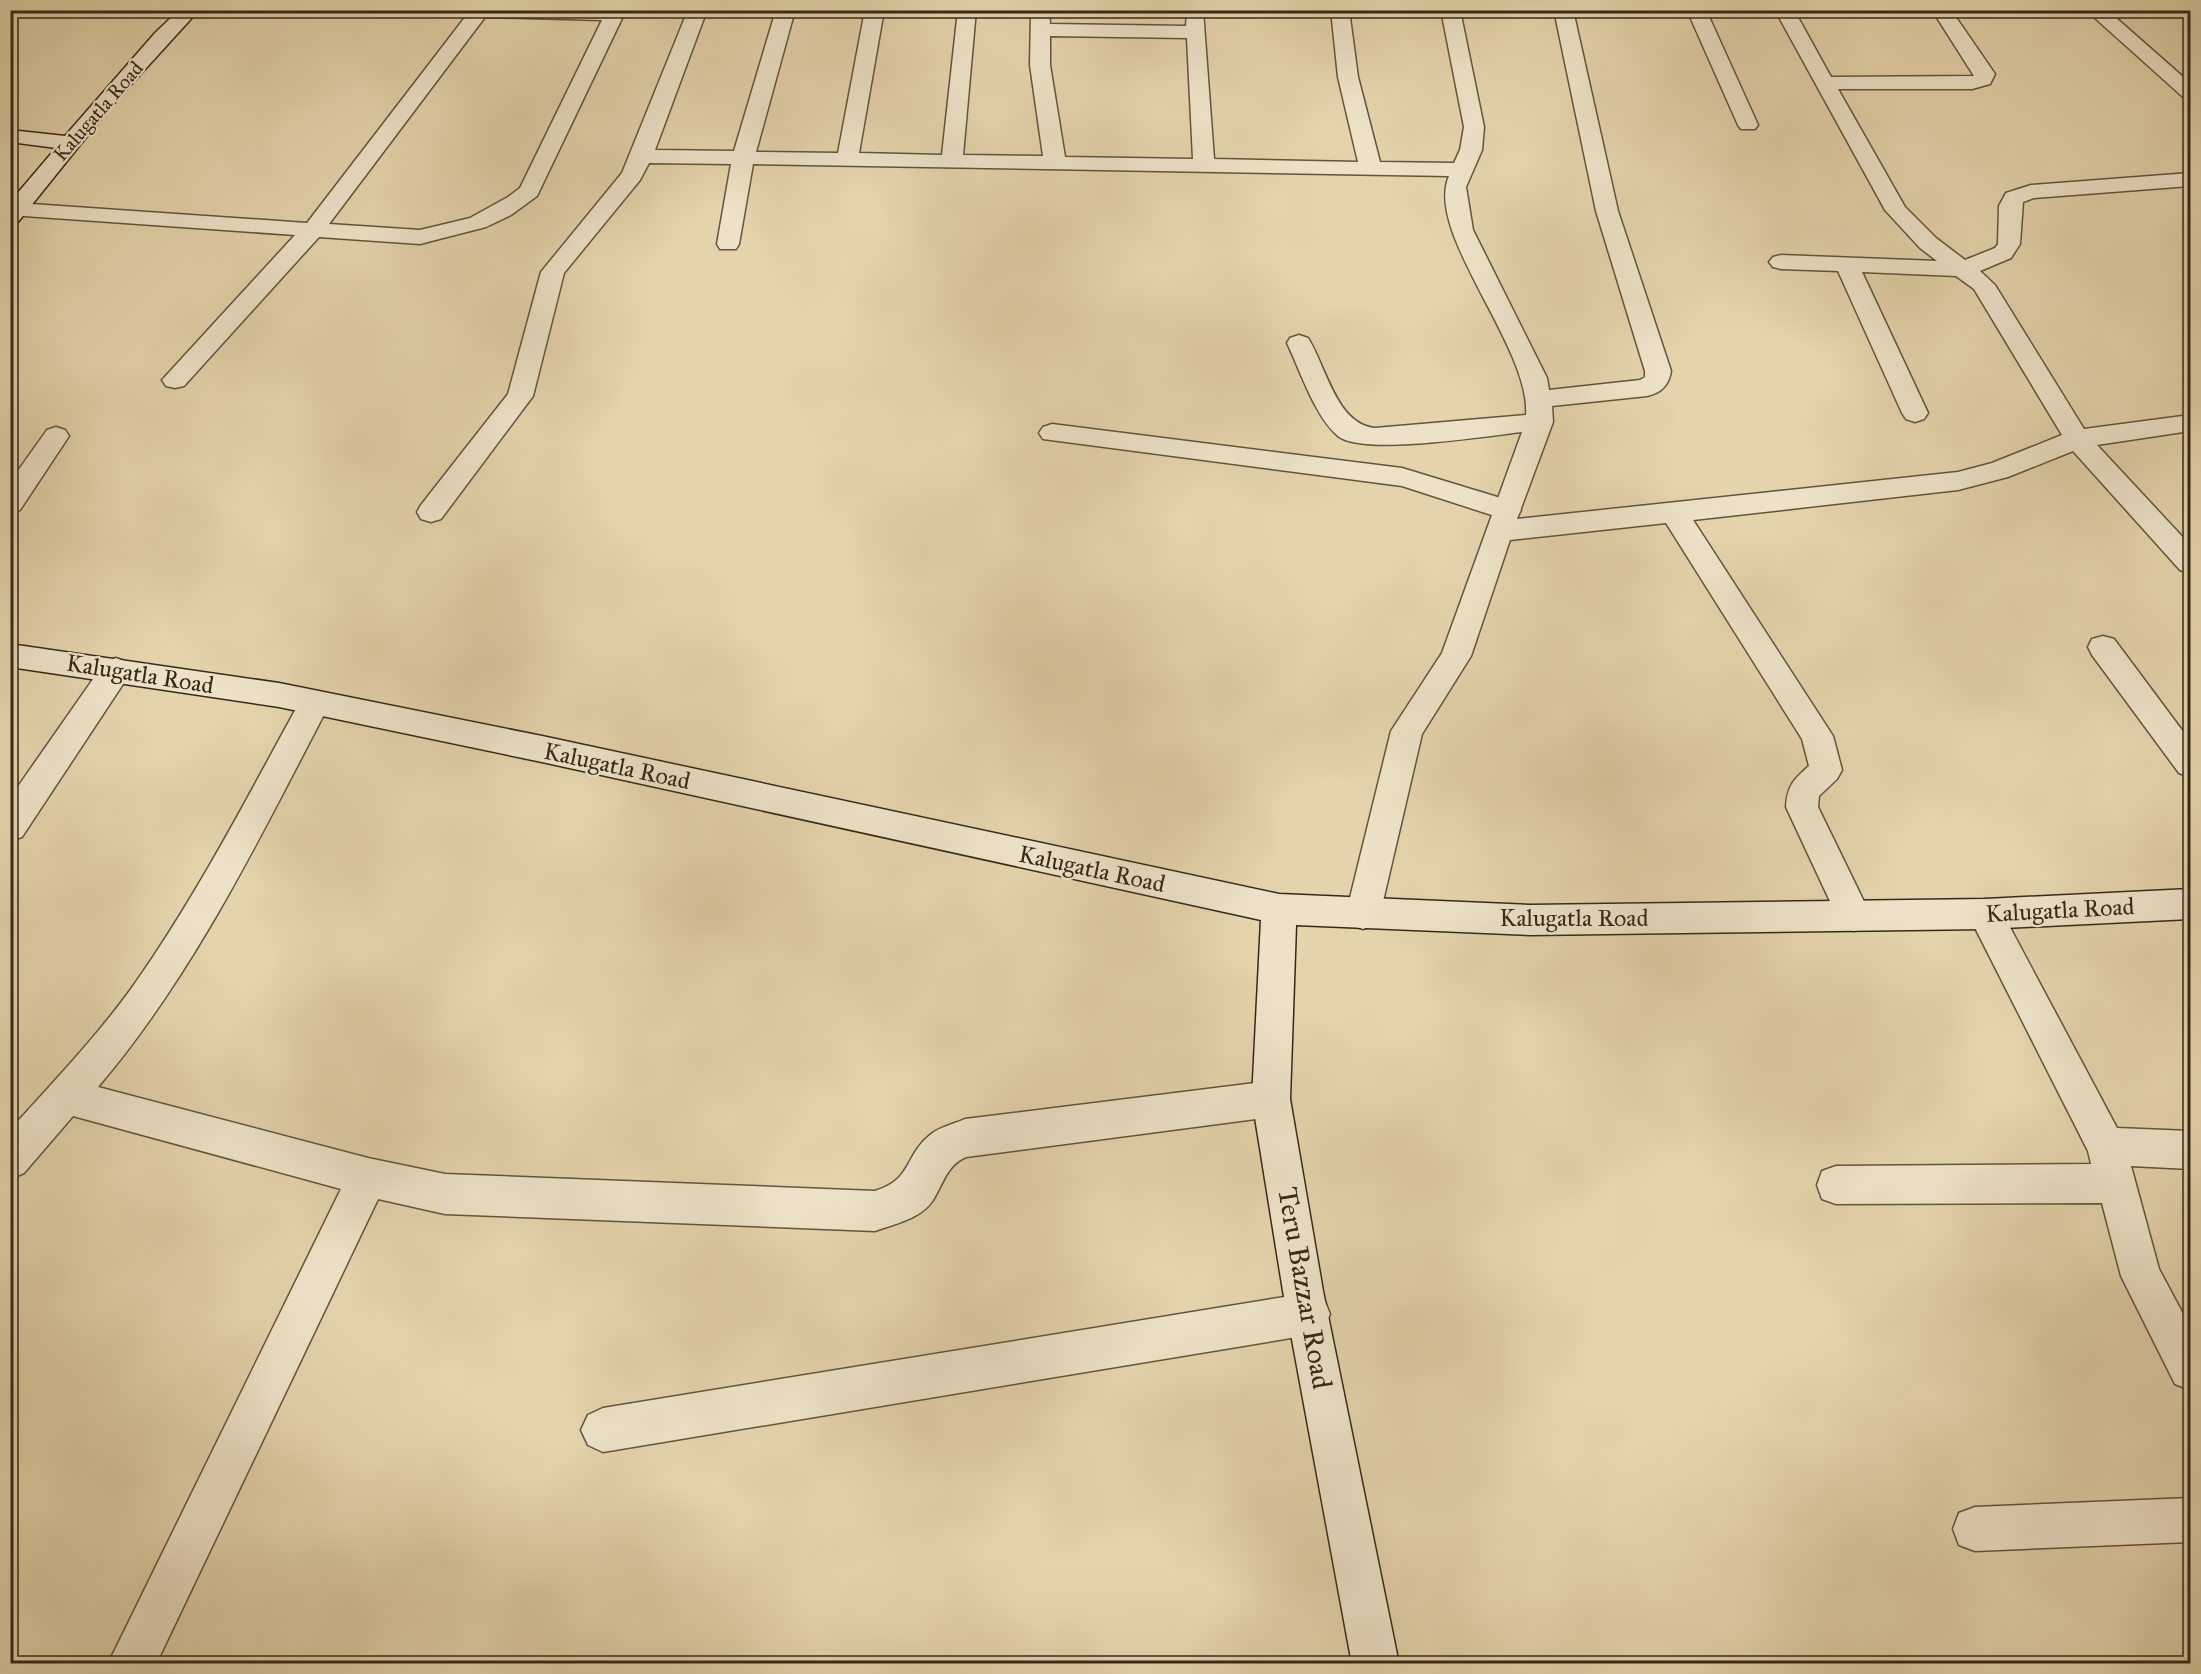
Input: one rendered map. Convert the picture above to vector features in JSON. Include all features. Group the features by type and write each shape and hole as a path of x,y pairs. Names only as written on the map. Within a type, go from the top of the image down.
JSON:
{"street":[{"name":"Kalugatla Road","path":"14,214 68,143 162,37 190,10"},
{"path":"14,214 420,237 484,222 510,208 529,191 616,13 446,10"},
{"path":"431,512 520,396 553,272 632,175 642,156 698,10"},
{"path":"728,244 743,158 786,10"},
{"path":"847,160 874,10"},
{"path":"952,161 968,10"},
{"path":"1195,10 1204,166"},
{"path":"1340,10 1348,77 1371,169"},
{"path":"1363,914 1407,731 1456,656 1540,410 1534,378 1462,230 1455,187 1471,150 1474,127 1450,10"},
{"path":"1299,343 1338,419 1348,430 1360,436 1375,437 1540,410 1647,388 1657,380 1658,371 1607,211 1563,10"},
{"path":"1696,10 1748,125"},
{"path":"1784,10 1896,210 1928,243 1983,285 2077,439 2190,563"},
{"path":"1824,83 1972,83 1983,80 1985,74 1941,10"},
{"path":"2096,10 2190,93"},
{"path":"175,380 313,230 480,11"},
{"path":"1055,163 1040,65 1039,20 1197,33"},
{"path":"10,136 68,143"},
{"path":"642,156 1461,170"},
{"path":"1781,262 1965,269 2004,253 2009,244 2010,206 2014,198 2031,192 2190,179"},
{"path":"1847,265 1915,413"},
{"path":"1052,433 1401,477 1446,489 1503,520 1674,511 1958,481 1999,471 2077,439 2190,423"},
{"path":"10,503 56,436"},
{"path":"1674,511 1817,736 1826,770 1803,790 1802,807 1854,916"},
{"path":"2103,647 2190,764"},
{"name":"Kalugatla Road","path":"10,655 315,703 554,752 1279,909 1530,920 1985,914 2190,904"},
{"path":"10,827 116,670"},
{"path":"10,1160 159,978 198,915 315,703"},
{"name":"Teru Bazzar Road","path":"1279,909 1271,1099 1308,1314 1376,1664"},
{"path":"1985,914 2106,1146 2141,1276 2190,1369"},
{"path":"64,1096 368,1177 445,1194 875,1211 900,1203 918,1188 928,1166 944,1147 965,1138 1271,1099"},
{"path":"2106,1146 2190,1150"},
{"path":"131,1664 368,1177"},
{"path":"1836,1185 2115,1183"},
{"path":"603,1430 1308,1314"},
{"path":"1975,1529 2190,1520"}]}
